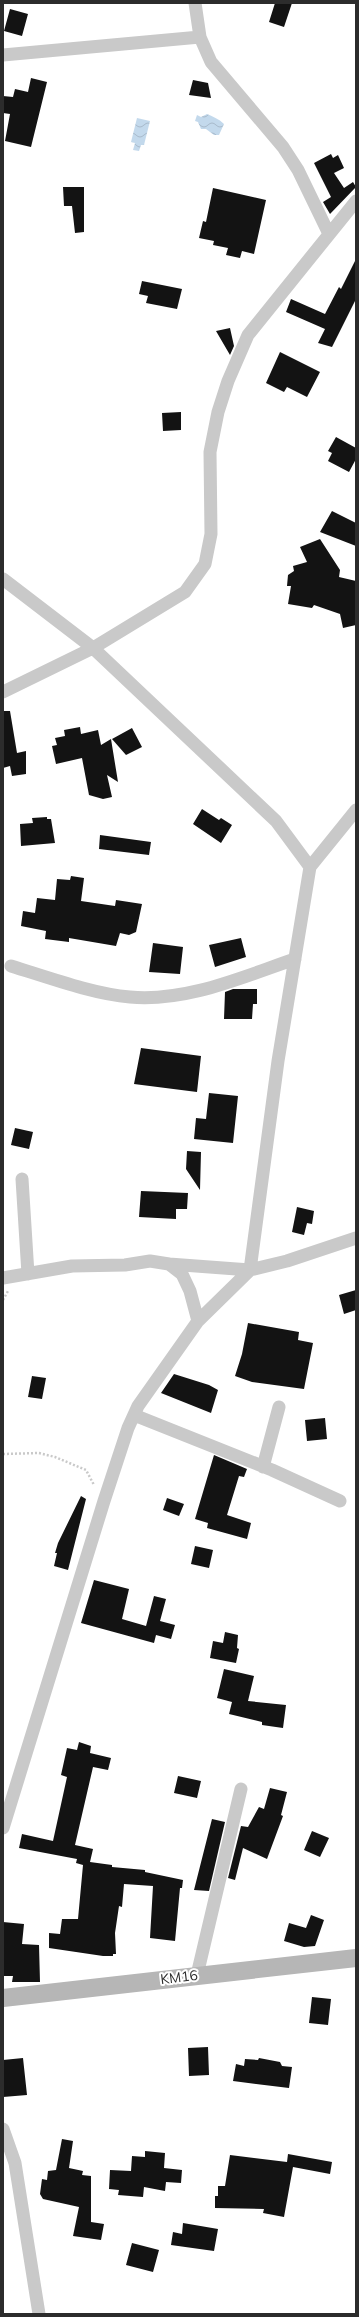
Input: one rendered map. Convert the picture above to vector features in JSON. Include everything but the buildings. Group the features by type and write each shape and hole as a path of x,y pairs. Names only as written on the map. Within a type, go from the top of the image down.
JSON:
{"street":[{"path":"195,3 200,37 211,62 268,128 298,170 329,234"},
{"path":"3,55 200,37"},
{"path":"3,692 94,648 185,592 205,564 211,534 210,452 218,412 228,381 248,335 356,201"},
{"path":"3,579 94,648 276,821 310,867"},
{"path":"3,1828 104,1501 134,1415 164,1367 198,1322 250,1270 278,1061 310,867 356,810"},
{"path":"11,966 83,987 129,997 155,997 196,992 295,959"},
{"path":"22,1179 28,1274"},
{"path":"3,1278 72,1266 150,1262 250,1270 287,1261 356,1238"},
{"path":"169,1264 182,1274 190,1291 198,1322"},
{"path":"264,1467 279,1407"},
{"path":"134,1415 264,1467 340,1501"},
{"path":"197,1975 241,1789"},
{"name":"KM16","path":"3,1998 356,1958"},
{"path":"3,2129 15,2163 39,2314"}],"path":[{"path":"3,1454 39,1453 55,1457 86,1470 98,1495 104,1501"}],"water":[{"path":"207,114 218,119 224,124 219,135 214,135 206,129 201,129 198,122 195,121 197,115 201,117"},
{"path":"137,118 150,121 144,145 141,145 139,151 133,150 135,143 131,142"}]}
